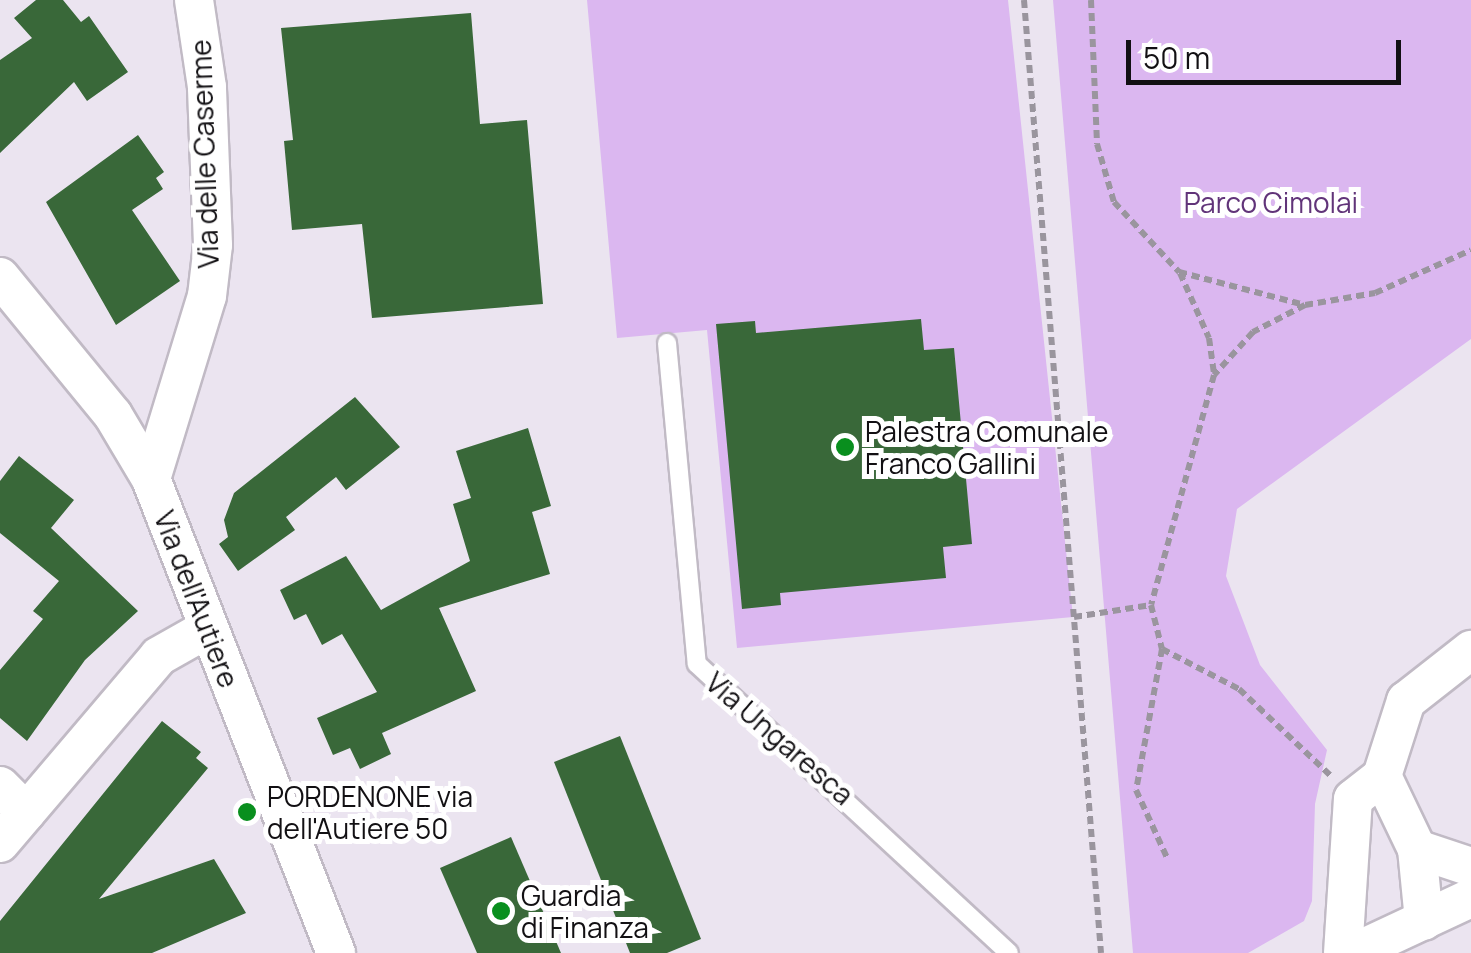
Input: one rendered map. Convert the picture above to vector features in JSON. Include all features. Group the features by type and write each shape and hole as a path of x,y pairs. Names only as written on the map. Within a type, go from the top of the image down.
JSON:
{"street":[{"name":"Via delle Caserme","path":"152,479 207,296 213,245 207,88 194,0"},
{"name":"Via dell'Autiere","path":"11,290 113,415 152,479 207,629 336,953"},
{"path":"0,843 13,799 159,656 207,629"},
{"path":"1343,953 1367,787 1406,701 1471,650"},
{"path":"1367,787 1417,848 1471,867"},
{"path":"1410,927 1417,848"},
{"path":"1352,877 1410,927"},
{"path":"1353,953 1471,898"}],"lane":[{"name":"Via Ungaresca","path":"667,343 697,664 1009,953"}],"path":[{"path":"1024,0 1101,953"},
{"path":"1091,0 1097,144 1114,202 1180,272 1209,338 1214,375 1152,606 1162,649 1136,790 1168,860"},
{"path":"1214,375 1253,332 1304,305 1376,293 1471,250"},
{"path":"1180,272 1304,305"},
{"path":"1073,617 1152,606"},
{"path":"1162,649 1239,689 1367,787"}],"green space":[{"path":"587,0 1008,0 1073,617 737,648 707,330 617,338"},
{"name":"Parco Cimolai","path":"1053,0 1471,0 1471,339 1237,509 1226,576 1260,665 1327,750 1315,804 1312,901 1304,921 1248,953 1133,953"}],"building":[{"path":"36,0 63,0 81,22 89,16 128,72 87,101 74,82 0,153 0,60 32,38 14,18"},
{"path":"471,13 480,124 527,120 543,304 372,318 362,224 292,230 284,141 293,140 281,28"},
{"path":"138,135 164,172 156,178 163,189 132,210 180,281 116,325 46,202"},
{"name":"Palestra Comunale Franco Gallini","path":"921,319 924,350 954,348 972,544 943,547 946,578 780,593 781,605 742,609 716,324 755,321 756,333"},
{"path":"355,397 400,447 346,490 336,477 286,517 295,530 238,571 219,544 228,537 224,520 234,493"},
{"path":"528,428 551,506 532,512 550,574 439,608 476,691 382,733 391,754 360,769 350,748 333,755 317,718 377,692 342,634 322,645 306,614 294,620 280,590 346,556 381,610 470,561 453,504 471,498 456,451"},
{"path":"19,456 74,500 51,528 138,611 85,660 27,741 0,718 0,670 43,619 33,611 59,581 0,533 0,481"},
{"path":"162,721 201,752 196,758 208,768 99,899 214,859 246,913 152,953 0,953 0,921"},
{"path":"620,736 701,939 667,953 630,953 554,762"},
{"name":"Guardia di Finanza","path":"511,837 561,953 477,953 440,868"}],"place":[{"name":"Palestra Comunale Franco Gallini","path":"845,447"},
{"name":"PORDENONE via dell'Autiere 50","path":"247,812"},
{"name":"Guardia di Finanza","path":"501,911"}]}
